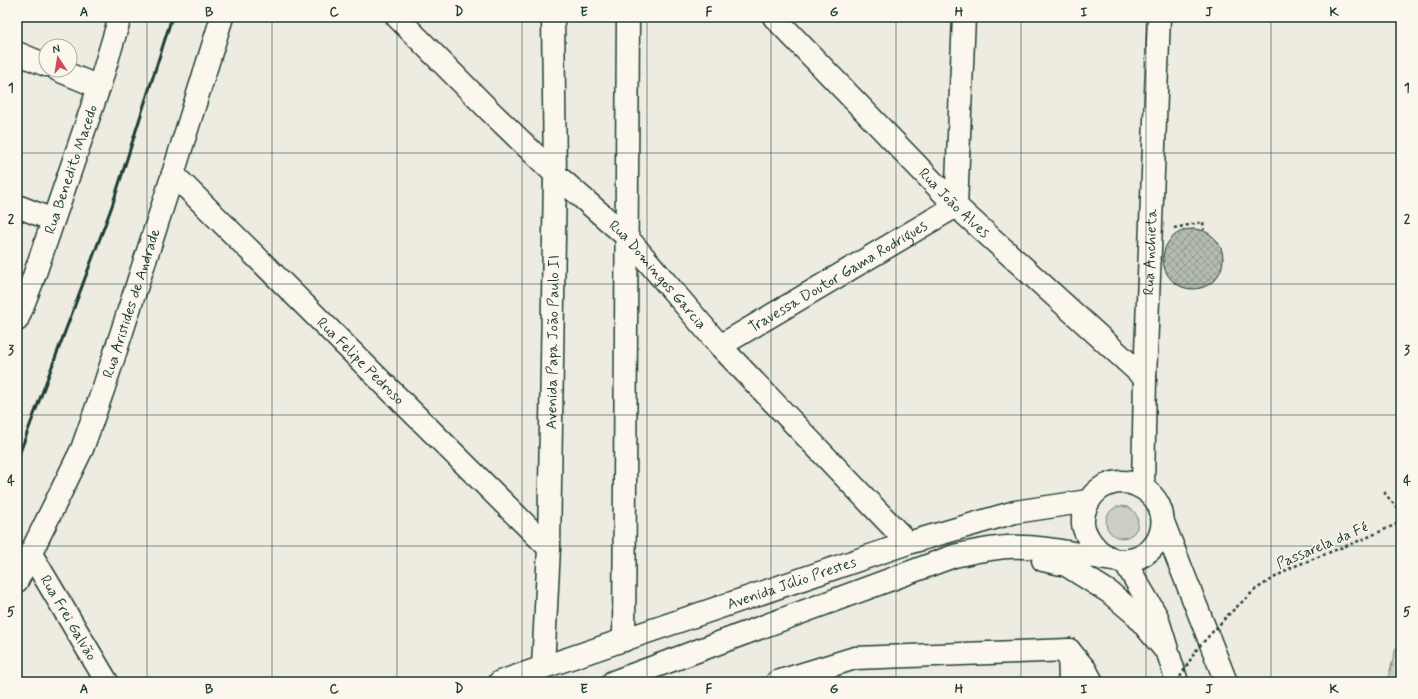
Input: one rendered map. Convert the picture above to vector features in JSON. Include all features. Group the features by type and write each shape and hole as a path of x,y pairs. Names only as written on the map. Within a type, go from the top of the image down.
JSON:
{"street":[{"name":"Rua Benedito Macedo","path":"17,320 32,282 99,87 120,17"},
{"name":"Rua Aristides de Andrade","path":"17,581 82,449 104,387 222,17"},
{"name":"Rua Domingos Garcia","path":"397,17 555,174 626,236 720,346 908,543"},
{"name":"Avenida Papa João Paulo II","path":"543,667 549,548 555,174 553,17"},
{"path":"628,17 626,236 633,637 654,667"},
{"name":"Rua João Alves","path":"774,17 956,206 1145,378"},
{"path":"956,206 964,17"},
{"name":"Rua Anchieta","path":"1143,488 1145,378 1159,17"},
{"path":"17,53 38,62"},
{"path":"77,78 99,87"},
{"name":"Rua Felipe Pedroso","path":"173,174 549,548"},
{"path":"17,206 53,220"},
{"name":"Travessa Doutor Gama Rodrigues","path":"720,346 956,206"},
{"path":"1177,682 1166,651 1157,618 1119,561 1096,549 1089,539 1084,524 1088,501 1096,492 1107,485 1119,482 1132,483 1143,488 1154,497 1160,509 1162,522 1226,682"},
{"name":"Avenida Júlio Prestes","path":"500,682 908,543 1015,512 1088,501"},
{"path":"1119,561 1136,559 1147,554 1155,545 1161,534 1162,522"},
{"name":"Avenida Júlio Prestes","path":"613,682 954,556 990,548 1025,546 1047,548 1119,561"},
{"name":"Rua Frei Galvão","path":"31,554 107,682"},
{"path":"954,556 1032,558 1066,565 1109,592 1134,613 1166,651"},
{"path":"777,682 854,658 1069,650"},
{"path":"1069,650 1070,682"},
{"path":"1069,650 1085,669 1092,682"}],"path":[{"path":"1150,238 1178,226 1203,222 1204,230"},
{"path":"1384,492 1395,506 1401,508"},
{"name":"Passarela da Fé","path":"1177,682 1197,649 1228,615 1256,589 1290,568 1366,538 1401,522"}],"green space":[{"path":"1119,506 1125,506 1135,513 1138,522 1137,528 1131,535 1125,538 1119,538 1109,531 1106,525 1106,519 1113,509"},
{"path":"1401,645 1401,682 1387,682 1396,648"}],"building":[{"path":"1187,229 1199,229 1215,237 1221,247 1223,259 1221,271 1215,281 1199,289 1187,289 1171,281 1163,265 1163,253 1171,237"}],"railway":[{"path":"17,460 112,206 172,17"}]}
